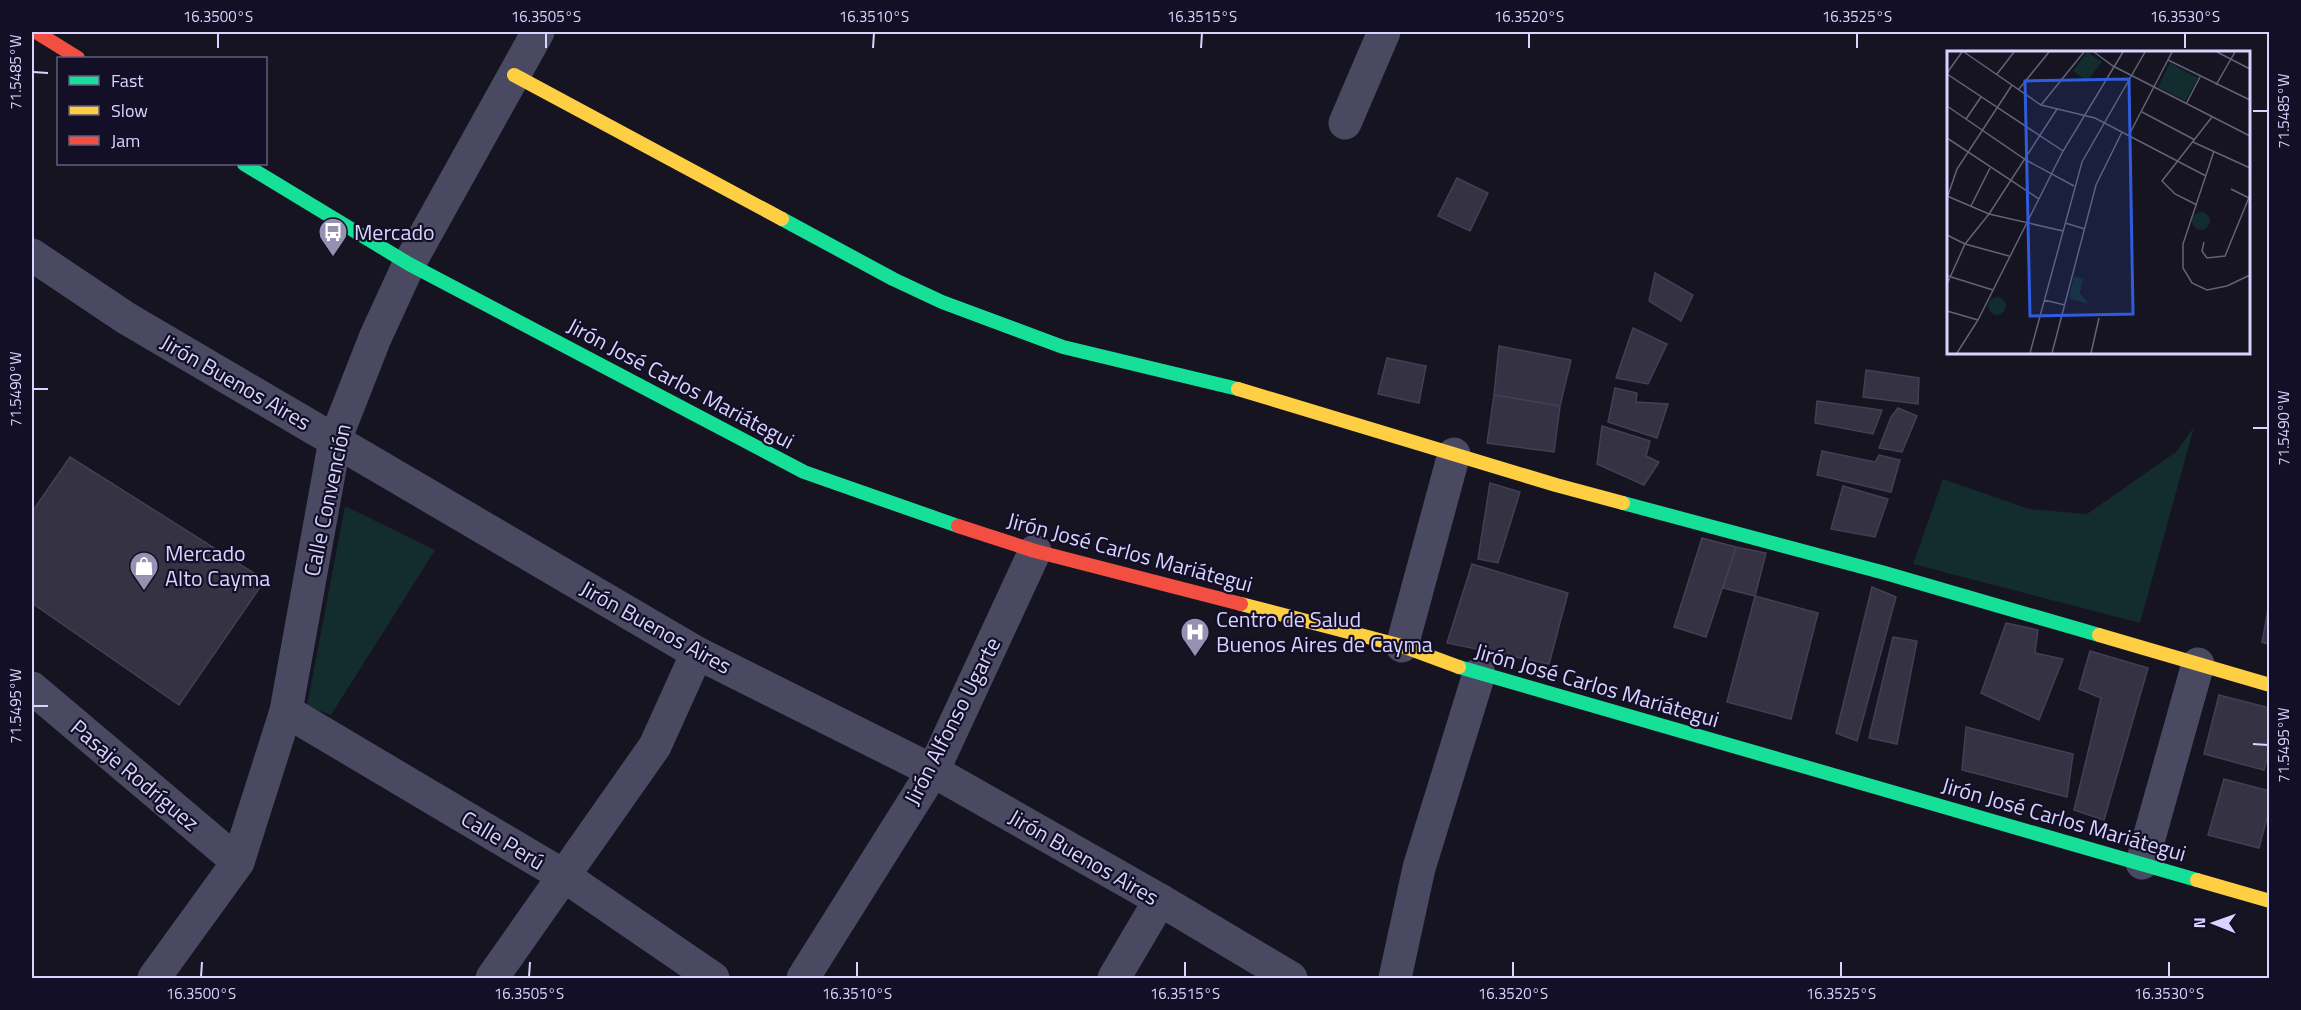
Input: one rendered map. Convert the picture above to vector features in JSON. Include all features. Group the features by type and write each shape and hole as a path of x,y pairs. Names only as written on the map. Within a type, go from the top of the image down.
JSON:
{"street":[{"path":"36,32 76,57"},
{"name":"Calle Convención","path":"154,978 238,862 286,711 335,440 375,338 409,264 538,32"},
{"path":"1345,123 1384,32"},
{"path":"514,75 893,279 942,302 1063,347 1221,384 1556,485 1885,573 2270,685"},
{"name":"Jirón José Carlos Mariátegui","path":"246,165 409,264 804,472 888,503 1035,551 1402,646 1479,674 2270,901"},
{"name":"Jirón Buenos Aires","path":"32,255 126,318 697,653 933,771 1160,900 1291,978"},
{"path":"1402,646 1454,454"},
{"name":"Jirón Alfonso Ugarte","path":"803,978 933,771 1035,551"},
{"path":"492,978 655,746 697,653"},
{"path":"2142,863 2198,664"},
{"path":"1395,978 1419,868 1479,674"},
{"name":"Pasaje Rodríguez","path":"32,688 238,862"},
{"name":"Calle Perú","path":"286,711 564,876 713,978"},
{"path":"1114,978 1160,900"}],"green space":[{"path":"2194,427 2140,623 1913,564 1943,479 2029,509 2087,514 2176,452"},
{"path":"345,506 435,550 331,715 307,706"}],"building":[{"path":"1457,178 1488,193 1470,231 1438,216"},
{"path":"1655,273 1693,295 1681,321 1649,301"},
{"path":"1633,328 1667,344 1648,384 1616,378"},
{"path":"1499,346 1571,360 1560,406 1494,395"},
{"path":"1387,358 1426,366 1419,403 1378,394"},
{"path":"1866,370 1919,378 1918,404 1863,397"},
{"path":"1615,388 1637,393 1636,402 1668,404 1657,438 1608,422"},
{"path":"1494,395 1560,406 1554,452 1487,443"},
{"path":"1817,401 1882,410 1873,434 1815,423"},
{"path":"1898,408 1917,416 1902,452 1879,448 1891,417"},
{"path":"1602,426 1650,441 1646,456 1659,462 1644,485 1597,464"},
{"path":"1822,451 1875,462 1879,455 1900,460 1891,492 1817,475"},
{"name":"Mercado Alto Cayma","path":"70,457 265,580 179,705 32,603 32,512"},
{"path":"1490,483 1520,492 1498,563 1478,559"},
{"path":"1843,486 1888,499 1875,537 1831,529"},
{"path":"1702,538 1736,547 1706,637 1674,627"},
{"path":"1736,547 1766,553 1755,596 1723,588"},
{"path":"1472,564 1568,593 1549,664 1447,643"},
{"path":"1872,587 1896,597 1857,741 1836,733"},
{"path":"1755,596 1818,613 1791,719 1727,702"},
{"path":"2270,599 2270,645 2262,642"},
{"path":"2006,623 2038,630 2035,653 2063,659 2039,720 1981,693"},
{"path":"1893,637 1917,641 1897,744 1869,738"},
{"path":"2090,651 2148,668 2104,820 2074,810 2101,698 2079,689"},
{"path":"2219,695 2270,708 2270,749 2264,770 2204,754"},
{"path":"1966,727 2073,754 2067,797 1962,770"},
{"path":"2224,779 2270,791 2270,807 2259,848 2208,835"}],"traffic: fast":[{"path":"246,165 409,264 804,472 958,526"},
{"path":"782,219 893,279 942,302 1063,347 1238,389"},
{"path":"1623,503 1885,573 2099,635"},
{"path":"1459,667 2197,880"}],"traffic: slow":[{"path":"514,75 782,219"},
{"path":"1238,389 1623,503"},
{"path":"1241,604 1402,646 1459,667"},
{"path":"2099,635 2270,685"},
{"path":"2197,880 2270,901"}],"traffic: jam":[{"path":"36,32 76,57"},
{"path":"958,526 1035,551 1241,604"}],"place":[{"name":"Mercado","path":"333,258"},
{"name":"Mercado Alto Cayma","path":"144,592"},
{"name":"Centro de Salud Buenos Aires de Cayma","path":"1195,658"}]}
